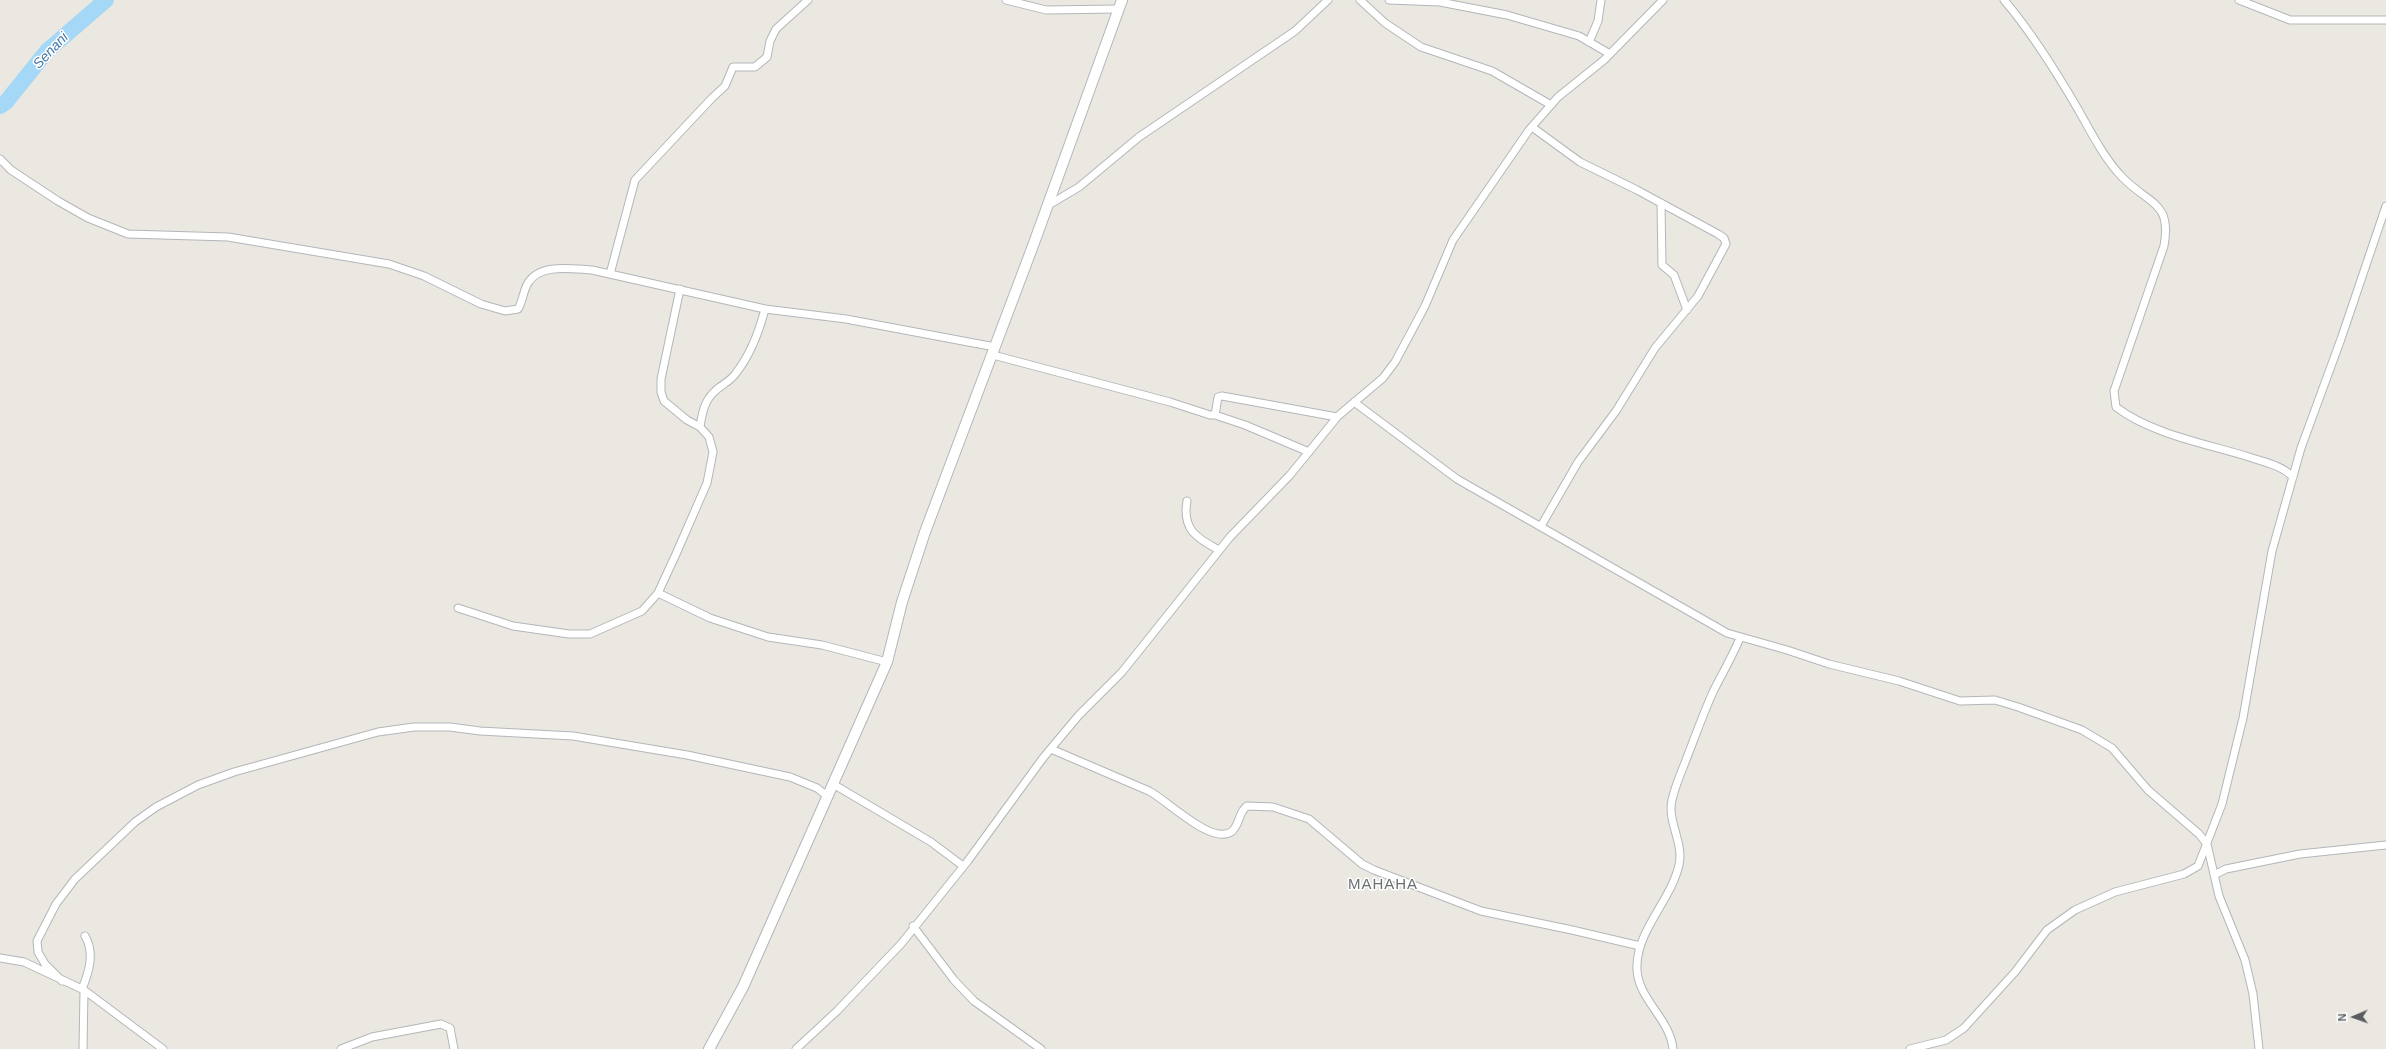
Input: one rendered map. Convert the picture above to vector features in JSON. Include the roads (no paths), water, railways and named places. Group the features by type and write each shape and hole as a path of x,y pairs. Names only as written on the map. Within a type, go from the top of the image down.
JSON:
{"main road":[{"path":"709,1049 746,982 887,662 902,602 925,532 994,351 1120,5"}],"street":[{"path":"610,274 635,180 725,86 733,67 755,67 767,57 770,41 776,29 808,0"},
{"path":"1006,0 1046,10 1120,5"},
{"path":"1047,206 1079,187 1139,137 1296,30 1328,0"},
{"path":"1360,0 1385,23 1421,47 1492,71 1551,105"},
{"path":"1389,0 1440,2 1507,15 1579,36 1610,54"},
{"path":"1589,42 1598,20 1601,0"},
{"path":"796,1049 837,1011 900,944 963,866 1052,749 1079,716 1122,672 1219,550 1290,475 1337,417 1383,378 1395,362 1425,306 1453,240 1467,216 1493,184 1532,127 1551,105 1610,54 1663,0"},
{"path":"2004,0 2024,23 2110,164 2138,193 2162,211 2166,218 2167,231 2164,246 2114,391 2116,407 2138,420 2185,438 2280,467 2293,477"},
{"path":"2239,0 2290,20 2386,20"},
{"path":"1532,127 1580,162 1661,202 1718,234 1726,241 1725,248 1713,271 1687,310 1655,348 1616,411 1584,453 1541,526"},
{"path":"0,159 11,170 58,201 111,229 146,236 185,234 228,237 389,264 424,276 481,304 505,311 518,309 527,284 533,276 539,273 564,268 610,274 765,309 846,319 994,351 1170,402 1195,411 1216,414 1309,452"},
{"path":"1661,202 1662,265 1674,275 1687,310"},
{"path":"1910,1049 1946,1040 1964,1028 2016,972 2047,930 2075,910 2115,892 2184,874 2198,866 2222,804 2243,718 2272,551 2293,477 2316,402 2341,339 2386,206"},
{"path":"458,608 513,626 569,634 590,634 642,611 658,593 707,483 713,452 709,437 700,427 664,401 661,392 660,379 680,289"},
{"path":"700,427 704,406 709,398 735,375 744,362 758,333 765,309"},
{"path":"1216,414 1218,397 1222,396 1337,417"},
{"path":"1354,402 1457,479 1722,631 1740,638 1787,650 1829,664 1899,681 1960,700 1995,700 2082,730 2112,748 2148,790 2199,834 2207,844 2219,896 2245,960 2253,994 2259,1049"},
{"path":"1187,501 1185,511 1188,526 1194,534 1219,550"},
{"path":"658,593 710,618 768,637 822,646 887,662"},
{"path":"1673,1049 1668,1027 1644,994 1638,980 1636,965 1640,946 1649,926 1662,905 1679,864 1680,852 1670,810 1674,790 1713,694 1740,638"},
{"path":"62,981 45,964 38,952 37,941 56,904 75,879 135,822 156,807 198,785 234,772 378,732 414,727 450,727 480,731 573,736 687,755 790,777 817,788 827,796"},
{"path":"1052,749 1162,797 1190,821 1217,833 1230,833 1234,830 1247,806 1274,807 1309,819 1362,864 1425,891 1481,911 1640,946"},
{"path":"833,784 931,842 963,866"},
{"path":"2214,875 2226,869 2300,854 2386,845"},
{"path":"913,926 954,980 969,996 994,1017 1041,1049"},
{"path":"83,1049 83,990 91,957 91,948 85,936"},
{"path":"0,958 24,962 83,990 163,1049"},
{"path":"341,1049 372,1037 441,1024 450,1028 454,1049"}],"waterway":[{"name":"Senani","path":"0,106 6,102 47,51 106,0"}],"district":[{"name":"MAHAHA","path":"1383,885"}]}
